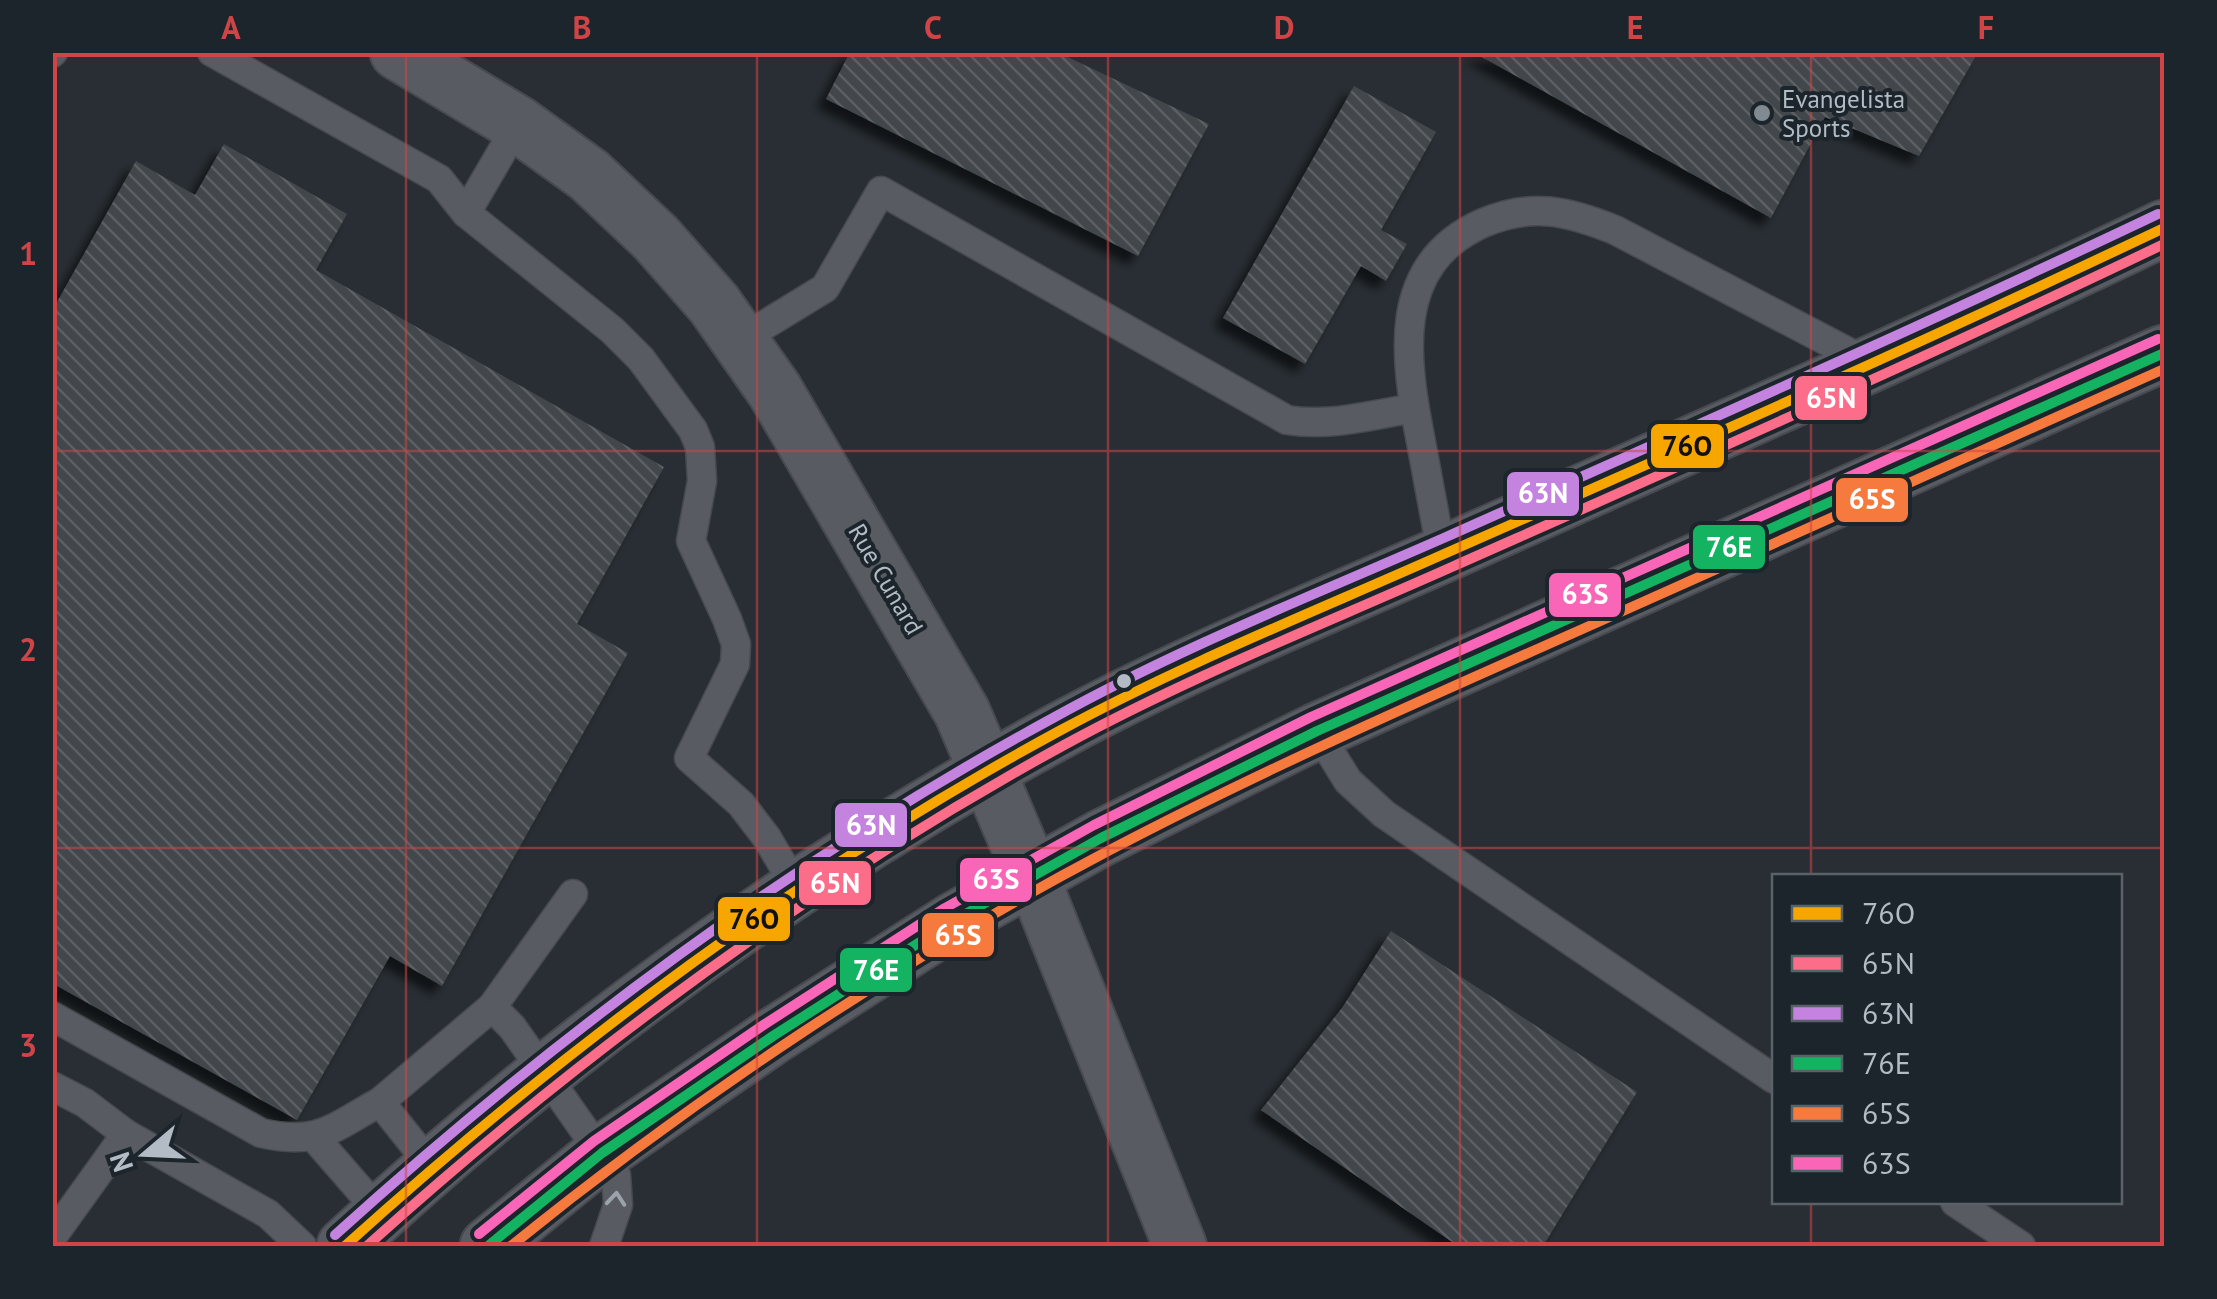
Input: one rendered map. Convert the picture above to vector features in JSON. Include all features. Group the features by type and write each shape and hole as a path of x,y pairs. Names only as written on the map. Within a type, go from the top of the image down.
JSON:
{"street":[{"name":"Rue Cunard","path":"398,52 518,124 623,205 686,271 740,340 790,416 962,712 1180,1246"},
{"path":"363,1230 432,1166 614,1016 796,889 989,771 1094,713 2164,228"},
{"path":"488,1246 602,1153 836,995 1032,876 1317,731 2164,352"}],"lane":[{"path":"229,57 439,180 466,213 612,330 641,359 693,430 700,446 702,481 691,541 736,644 735,664 689,758 741,804 767,838 796,889"},
{"path":"466,213 518,124"},
{"path":"740,340 826,288 882,191 1287,420 1330,423 1414,408"},
{"path":"1442,554 1414,408 1408,324 1428,269 1465,232 1514,213 1545,210 1574,214 1869,363"},
{"path":"1317,731 1348,781 1384,814 1772,1078"},
{"path":"52,1016 261,1132 291,1140 314,1137 380,1102 492,1008 573,894"},
{"path":"492,1008 512,1027 616,1175 618,1205 604,1246"},
{"path":"52,1086 84,1103 126,1134 268,1214 302,1246"},
{"path":"380,1102 432,1166"},
{"path":"52,1237 126,1134"},
{"path":"314,1137 363,1230"},
{"path":"1958,1204 2021,1246"}],"building":[{"path":"850,52 1057,52 1209,124 1138,256 826,99"},
{"path":"1473,52 1978,52 1919,156 1825,117 1771,218"},
{"path":"1354,86 1436,132 1381,230 1407,244 1386,281 1361,266 1305,364 1223,318"},
{"path":"224,144 347,214 316,270 664,467 577,624 628,653 442,986 390,956 297,1120 52,983 52,311 136,161 195,195"},
{"path":"1391,931 1637,1092 1543,1246 1458,1246 1261,1110 1342,1008"}],"transit line":[{"name":"63N","path":"335,1235 503,1090 678,955 861,831 1053,718 1198,645 1803,378 2158,214"},
{"name":"76O","path":"345,1246 428,1172 599,1032 778,903 964,784 1061,730 1203,660 1805,394 2164,228"},
{"name":"65N","path":"367,1246 531,1106 702,975 880,854 1066,744 1209,673 1810,408 2164,244"},
{"name":"63S","path":"479,1234 594,1141 765,1024 945,908 1094,825 1311,717 2158,339"},
{"name":"76E","path":"488,1246 602,1153 773,1036 953,921 1101,838 1317,731 2164,353"},
{"name":"65S","path":"511,1246 652,1138 800,1034 953,938 1108,851 1342,737 2164,369"}],"place":[{"name":"Evangelista Sports","path":"1762,113"}]}
